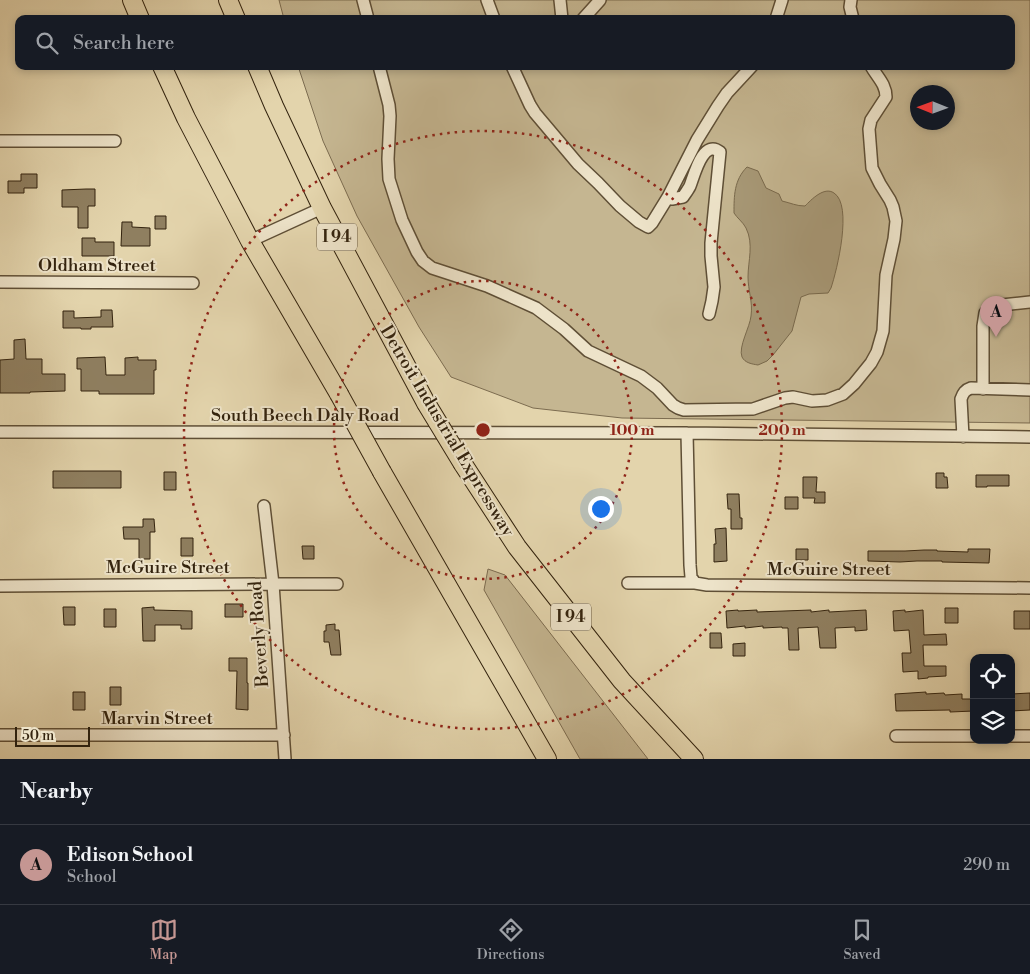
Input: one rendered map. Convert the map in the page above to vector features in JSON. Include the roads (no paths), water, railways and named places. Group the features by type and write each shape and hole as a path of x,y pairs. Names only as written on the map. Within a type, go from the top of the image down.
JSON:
{"highway":[{"path":"132,0 138,15"},
{"path":"228,0 234,15"},
{"path":"164,70 186,118 250,241 547,759"},
{"name":"Detroit Industrial Expressway","path":"259,70 322,208 426,403 516,548 622,681 694,759"}],"street":[{"path":"364,0 367,15"},
{"path":"487,0 493,15"},
{"path":"560,0 562,15"},
{"path":"587,15 600,0"},
{"path":"777,15 782,0"},
{"path":"851,0 852,15"},
{"path":"380,70 390,116 389,178 402,220 417,252 423,260 432,268 487,286 536,308 564,329 588,351 641,376 678,408 689,410 753,409 793,397 812,401 827,400 843,394 854,384 871,363 877,352 883,331 885,283 896,221 893,207 872,168 869,129 870,124 886,98 884,87 873,70"},
{"path":"514,70 535,113 578,164 625,211 648,228 668,197 697,140 718,106 748,70"},
{"path":"0,141 115,141"},
{"path":"668,197 672,199 683,197 689,189 698,162 706,152 712,148 720,152 711,243 714,287 709,314"},
{"path":"250,241 322,208"},
{"name":"Oldham Street","path":"0,282 193,283"},
{"path":"983,389 983,326 985,313 992,306 1030,302"},
{"path":"963,436 961,399 967,390 971,388 1030,390"},
{"name":"South Beech Daly Road","path":"0,432 687,433 1030,437"},
{"path":"687,433 690,565 695,583"},
{"name":"Beverly Road","path":"264,506 273,584 285,759"},
{"name":"McGuire Street","path":"628,583 1030,588"},
{"name":"McGuire Street","path":"0,586 337,584"},
{"name":"Marvin Street","path":"0,735 284,735"},
{"path":"896,736 970,736"},
{"path":"1015,736 1030,736"}],"place":[{"name":"Edison School","path":"996,337"}]}
